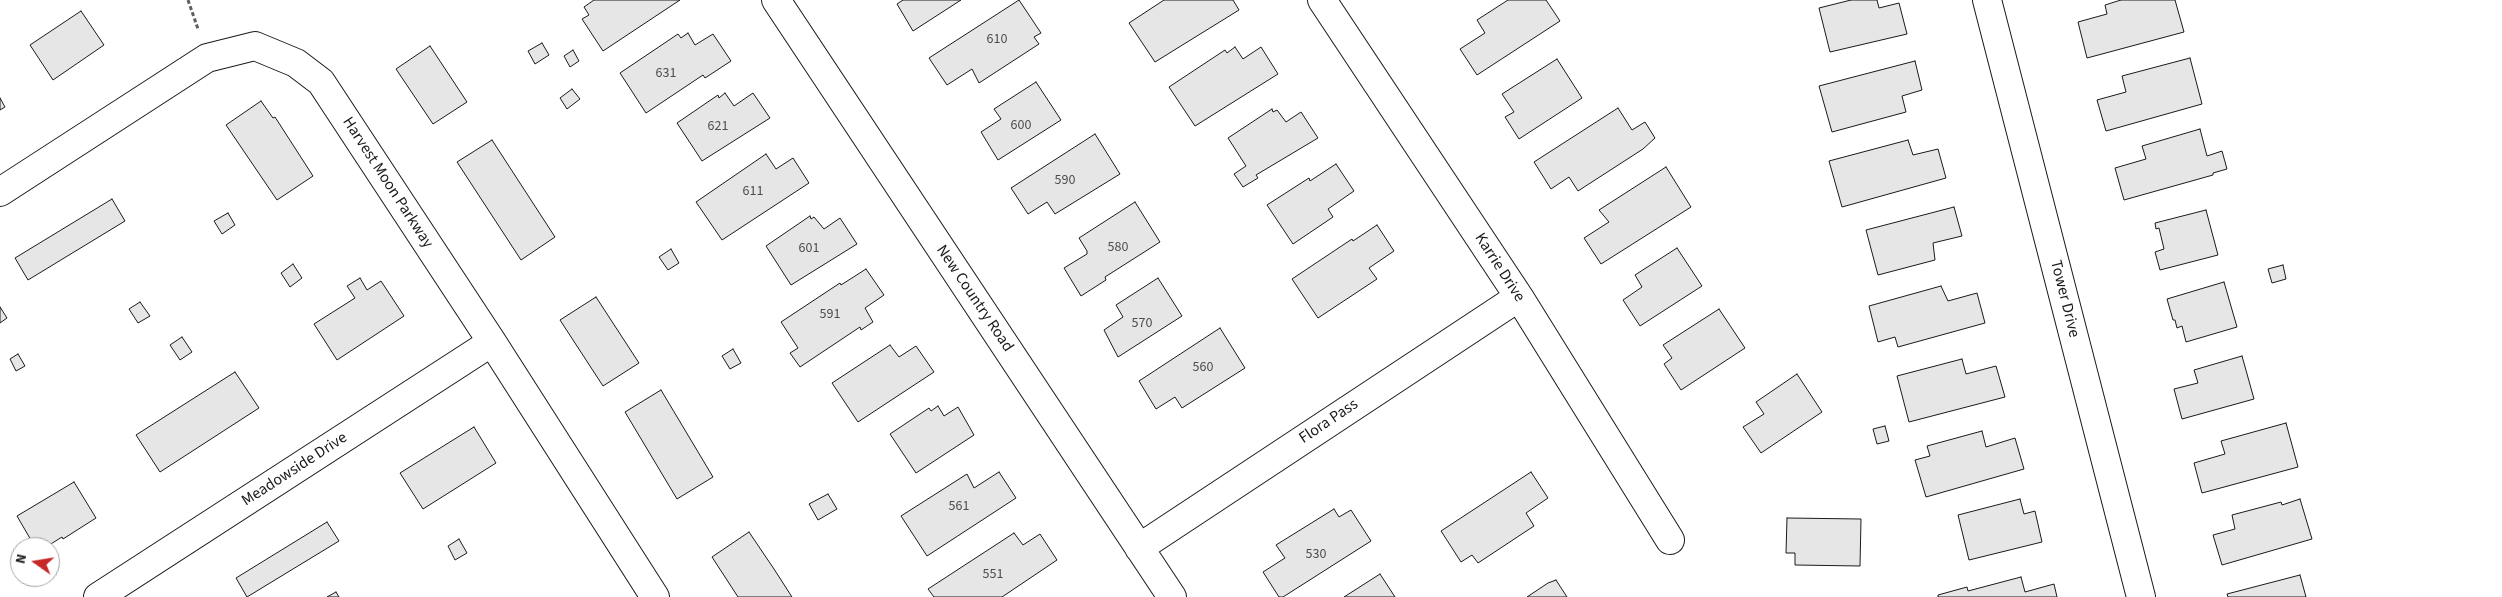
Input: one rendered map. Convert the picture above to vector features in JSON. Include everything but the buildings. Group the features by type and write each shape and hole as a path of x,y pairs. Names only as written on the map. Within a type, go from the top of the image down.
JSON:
{"street":[{"name":"New Country Road","path":"776,0 1172,597"},
{"name":"Karrie Drive","path":"1322,0 1519,296 1670,540"},
{"name":"Tower Drive","path":"1987,0 2140,597"},
{"name":"Harvest Moon Parkway","path":"0,192 207,58 255,46 296,63 321,82 492,342 655,597"},
{"name":"Flora Pass","path":"1139,548 1519,296"},
{"name":"Meadowside Drive","path":"98,597 492,342"}]}
